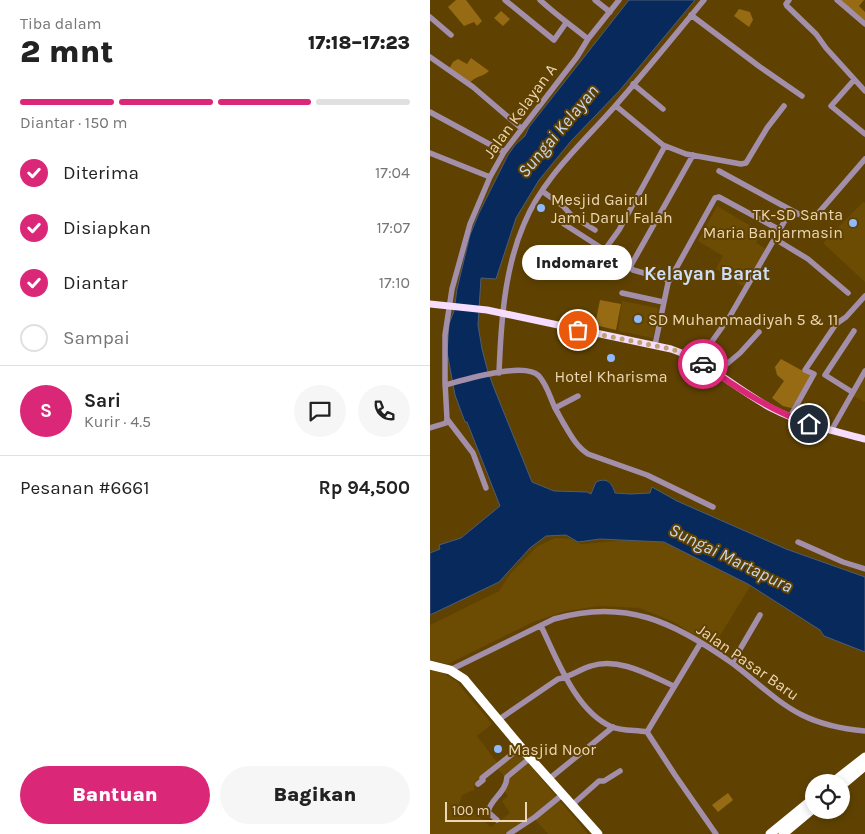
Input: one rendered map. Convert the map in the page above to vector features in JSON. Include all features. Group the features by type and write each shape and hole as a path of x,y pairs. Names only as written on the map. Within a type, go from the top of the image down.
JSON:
{"highway":[{"path":"432,666 450,670 464,679 530,758 598,834"},
{"path":"843,774 865,757"},
{"path":"850,778 865,766"},
{"path":"783,834 805,807"},
{"path":"770,834 805,813"}],"main road":[{"path":"430,304 459,306 504,313 655,345 685,354 698,360 768,406 790,417 865,438"}],"street":[{"path":"505,0 554,40 566,23"},
{"path":"540,0 588,39"},
{"path":"595,0 610,12"},
{"name":"Jalan Kelayan A","path":"447,420 445,342 449,306 465,238 490,177 504,152 521,128 620,0"},
{"path":"499,373 504,313 512,260 530,210 552,175 616,106 704,0"},
{"path":"789,0 786,4 787,6 816,34 826,48 865,91"},
{"path":"837,0 865,24"},
{"path":"691,15 802,96"},
{"path":"430,17 451,36"},
{"path":"430,57 473,87 521,128"},
{"path":"854,80 831,106 865,134"},
{"path":"633,84 663,109"},
{"path":"616,106 666,146 693,155 744,164 784,106"},
{"path":"430,112 504,152"},
{"path":"564,224 603,248 608,247 666,146"},
{"path":"430,153 490,177"},
{"path":"669,280 633,270 630,267 693,155"},
{"path":"719,171 806,218 814,218 865,159"},
{"path":"542,191 563,206 572,216 595,230"},
{"path":"655,345 669,280 715,198 719,197 780,230"},
{"path":"698,360 730,316 791,210"},
{"path":"775,239 808,259 848,293"},
{"path":"622,293 663,302"},
{"path":"790,417 814,374 805,370 836,324 846,317 865,296"},
{"path":"852,392 825,375 854,331"},
{"path":"716,373 740,353 759,332"},
{"path":"446,385 518,370 534,372 545,384 555,408 578,447 588,454 647,475 713,507"},
{"path":"831,430 865,371"},
{"path":"555,408 578,396"},
{"path":"430,428 446,423 447,420 473,453 486,488"},
{"path":"798,542 842,562 865,569"},
{"name":"Jalan Pasar Baru","path":"450,670 541,626 571,614 599,610 620,611 648,616 661,621 732,663 790,708 803,715 830,726 865,732"},
{"path":"732,663 760,616"},
{"path":"541,626 566,677 592,714 613,727 647,732 716,834"},
{"path":"647,732 700,644"},
{"path":"498,720 558,679 590,666 613,664 636,669 674,686"},
{"path":"549,779 613,727"},
{"path":"478,784 483,780 482,778 521,747"},
{"path":"497,820 488,812 490,806 506,785 506,777 530,758"},
{"path":"572,805 599,781 604,781 620,771"},
{"path":"509,834 535,818 562,795"}],"shaded area":[{"path":"456,0 466,0 482,21 477,26 474,22 464,26 448,7"},
{"path":"840,0 864,0 859,6 865,12 865,21"},
{"path":"739,9 750,12 753,20 749,27 734,16"},
{"path":"501,11 510,19 503,26 494,18"},
{"path":"471,58 489,71 473,79 469,84 449,69 453,62 458,59 467,64"},
{"name":"TK-SD Santa Maria Banjarmasin","path":"863,202 865,203 865,282 823,243"},
{"path":"717,206 761,232 756,243 766,249 744,287 716,269 723,256 698,241"},
{"path":"600,300 621,304 616,330 595,325"},
{"name":"SD Muhammadiyah 5 & 11","path":"622,301 658,308 653,338 618,331"},
{"path":"781,359 812,376 795,409 783,406 772,398 784,381 777,375 775,367"},
{"path":"865,376 865,402 853,396"},
{"path":"555,538 570,539 581,544 626,540 664,542 751,585 713,647 672,621 639,608 600,606 566,611 533,622 448,664 430,660 430,625 499,591 511,573 538,546"},
{"path":"430,670 443,673 456,681 492,724 477,736 499,765 517,750 588,834 548,834 532,816 508,834 430,834","holes":["496,767 506,778 504,791 508,796 502,801 510,813 491,827 476,814 458,807 462,795 474,790 474,786"]},
{"path":"728,793 733,800 718,812 712,805"}],"water":[{"path":"629,0 695,0 620,90 571,141 539,180 516,218 496,279 481,278 478,325 488,372 532,482 554,491 587,492 591,494 596,482 603,480 611,484 615,493 650,493 652,487 677,501 786,549 865,577 865,652 824,636 820,630 748,584 664,542 600,539 578,542 566,535 546,536 530,548 499,582 430,615 430,553 440,549 439,545 461,538 500,506 455,395 447,352 449,324 454,311 457,289 470,235 508,155 525,136 529,127"}],"way so far":[{"path":"578,330 671,349 696,359 703,364"}],"place":[{"name":"Mesjid Gairul Jami Darul Falah","path":"541,208"},
{"name":"TK-SD Santa Maria Banjarmasin","path":"853,223"},
{"name":"SD Muhammadiyah 5 & 11","path":"638,319"},
{"name":"Indomaret","path":"578,330"},
{"name":"Hotel Kharisma","path":"611,358"},
{"name":"Masjid Noor","path":"498,749"}],"district":[{"name":"Kelayan Barat","path":"707,274"}],"route":[{"path":"703,364 774,410 809,424"}],"water label":[{"name":"Sungai Kelayan","path":"558,131"},
{"name":"Sungai Martapura","path":"731,558"}]}
